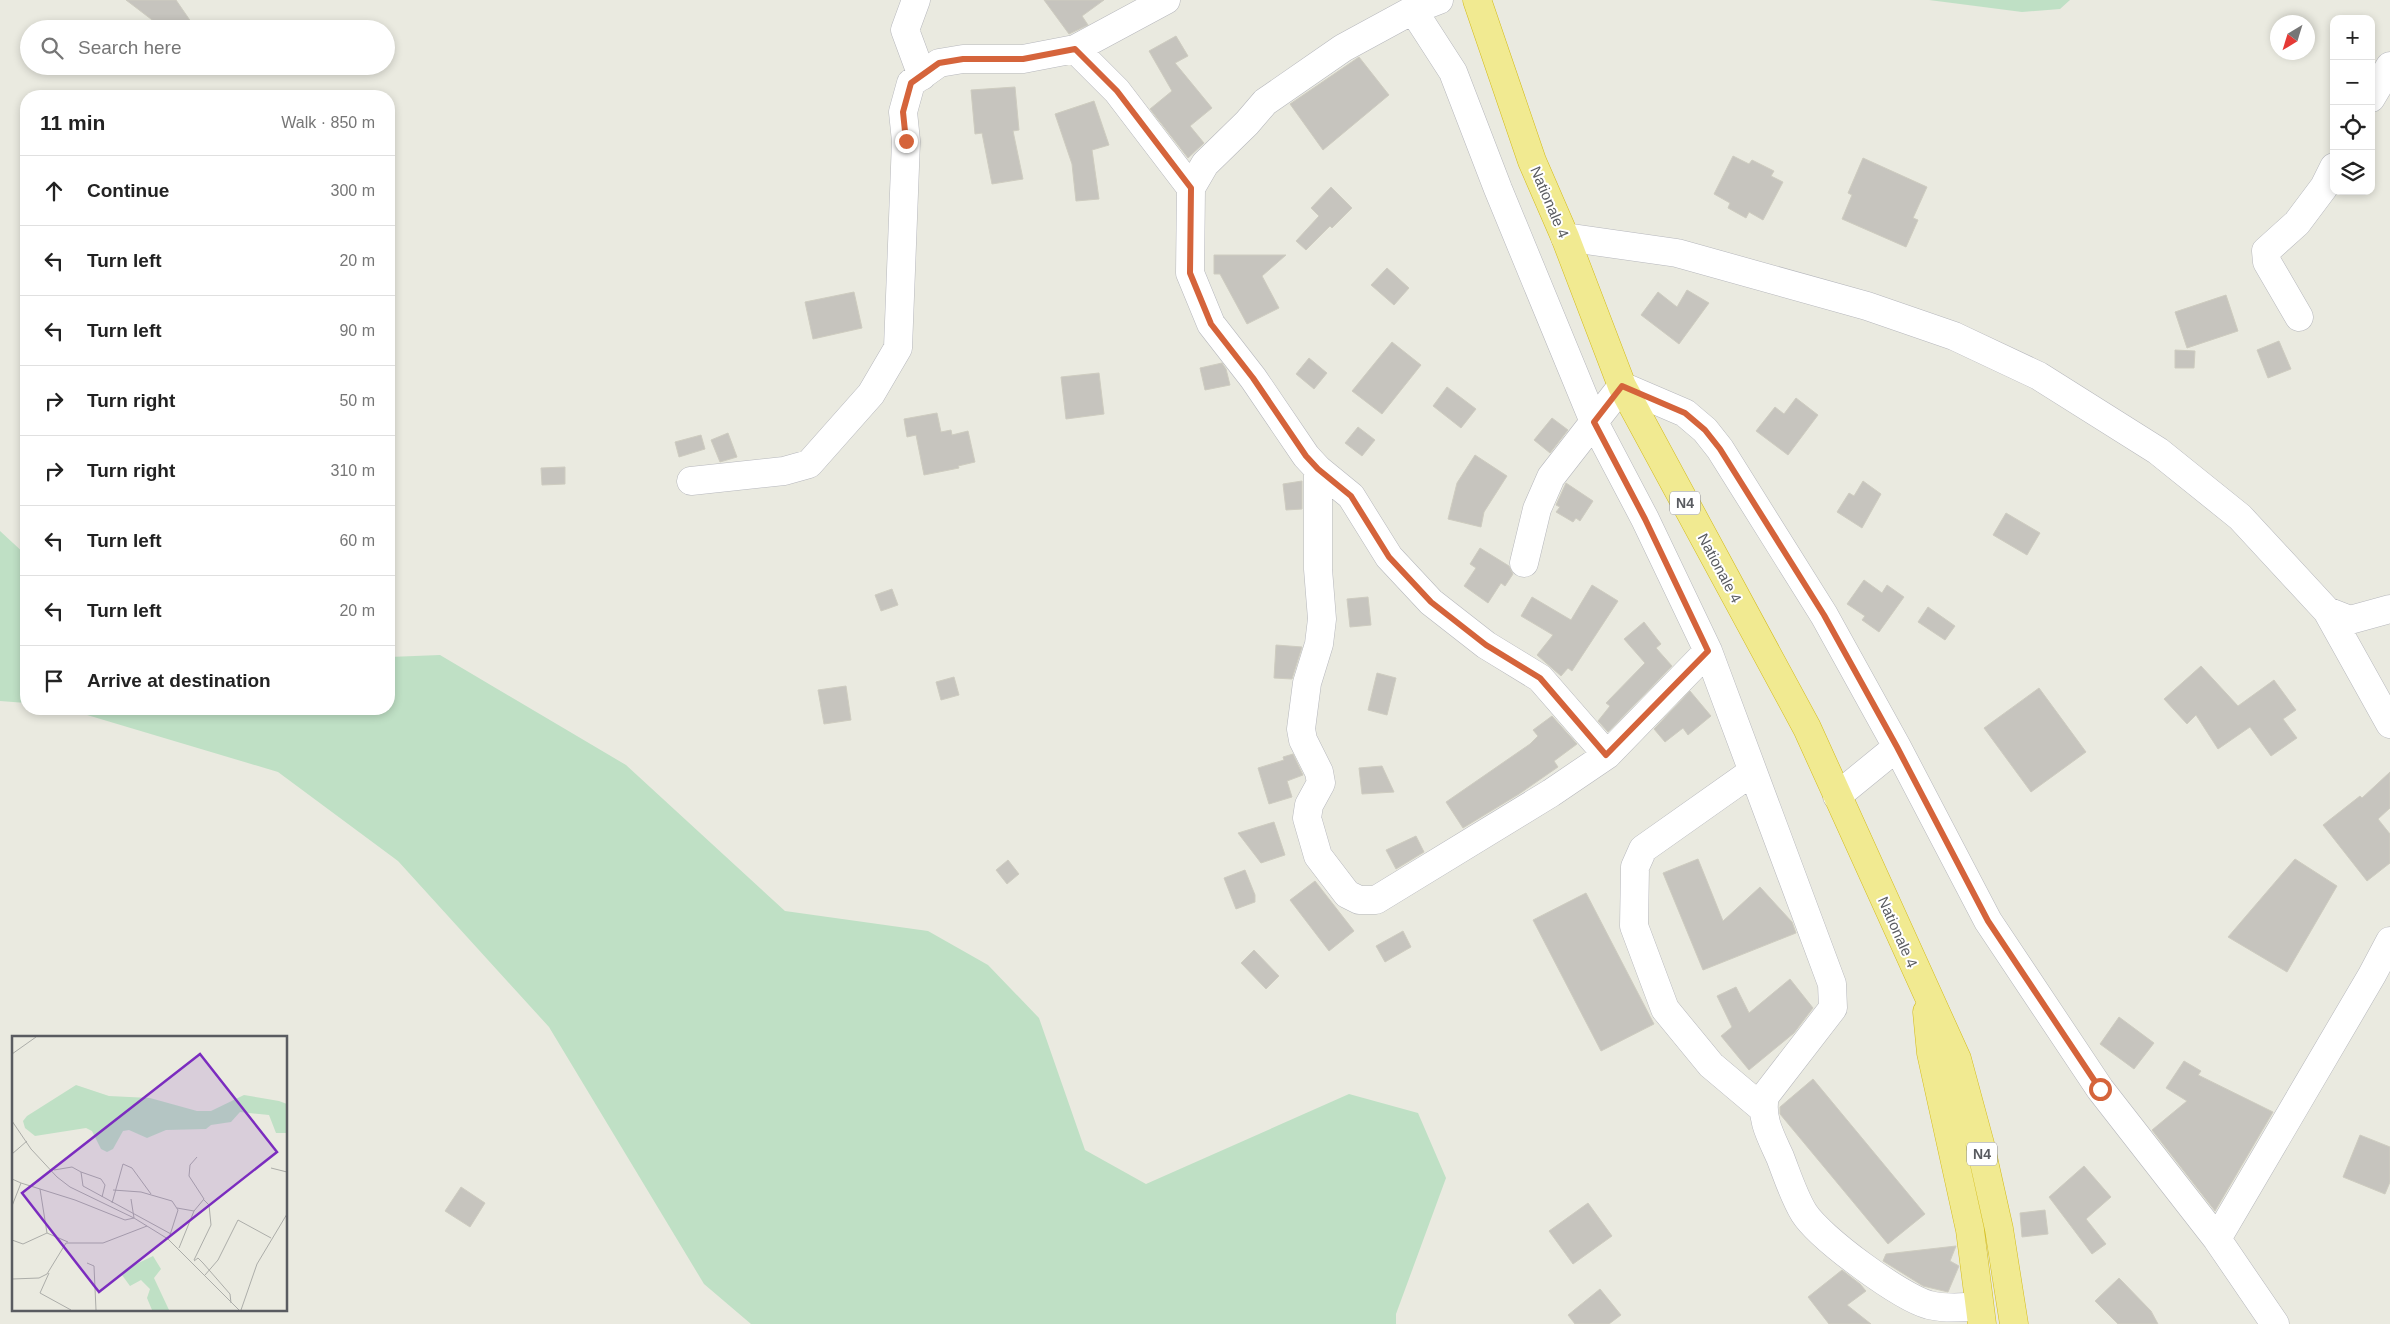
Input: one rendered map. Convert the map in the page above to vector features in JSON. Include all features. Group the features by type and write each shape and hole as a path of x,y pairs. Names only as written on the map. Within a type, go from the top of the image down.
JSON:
{"highway":[{"name":"Nationale 4","path":"1477,0 1532,161 1566,237 1622,386 1807,728 1956,1059 1980,1144 1999,1229 2014,1324"},
{"name":"Nationale 4","path":"1925,991 1931,1053 1970,1230 1980,1315"}],"street":[{"path":"916,0 905,30 922,76"},
{"path":"691,481 784,471 809,464 872,394 882,377 898,348 906,141 903,112 911,83 939,63 963,59 1023,59 1075,49 1166,0"},
{"path":"1439,0 1413,10 1342,48 1265,102 1247,123 1204,164 1191,188 1190,273 1211,324 1253,378 1285,427 1318,469 1351,496 1389,557 1431,602 1486,645 1540,678 1606,755"},
{"path":"1413,10 1453,72 1498,189 1594,422 1645,519 1708,651 1832,984 1833,1008 1765,1096 1762,1108 1766,1125 1803,1212 1816,1230 1880,1279 1928,1305 1957,1309 1980,1315"},
{"path":"1075,49 1117,91 1191,188"},
{"path":"2375,91 2390,66"},
{"path":"2299,317 2267,262 2266,251 2297,223 2324,187 2330,175"},
{"path":"1566,237 1678,253 1867,306 1954,336 2040,376 2158,451 2240,517 2327,611 2390,724"},
{"path":"1524,563 1537,509 1551,476 1622,386 1685,413 1705,430 1720,449 1824,615 1897,747 1988,921 2100,1089 2217,1239 2275,1324"},
{"path":"1318,469 1318,569 1322,619 1320,644 1306,683 1301,729 1303,740 1319,772 1321,783 1309,805 1307,818 1318,856 1347,894 1359,900 1376,900 1551,793 1606,755 1708,651"},
{"path":"2327,611 2350,620 2390,609"},
{"path":"1837,796 1897,747"},
{"path":"1752,772 1643,850 1635,867 1634,926 1665,1009 1711,1065 1762,1108"},
{"path":"2217,1239 2372,976 2390,940"}],"green space":[{"path":"1929,0 2070,0 2060,9 2022,12"},
{"path":"0,531 20,549 20,703 0,701"},
{"path":"440,655 626,765 785,911 928,931 988,965 1039,1018 1085,1150 1146,1184 1349,1094 1418,1113 1446,1178 1396,1314 1396,1324 751,1324 704,1284 549,1027 398,861 278,772 87,715 395,715 395,657"}],"building":[{"path":"126,0 176,0 190,20 152,20"},
{"path":"1044,0 1104,0 1082,16 1088,25 1069,34"},
{"path":"1176,36 1188,56 1175,63 1212,108 1190,126 1204,143 1188,158 1150,109 1172,91 1149,51"},
{"path":"1359,57 1389,95 1323,150 1290,104"},
{"path":"1015,87 1019,130 1013,131 1023,179 992,184 982,133 975,134 971,90"},
{"path":"1094,101 1109,145 1092,150 1099,199 1076,201 1072,164 1055,114"},
{"path":"1733,156 1749,164 1752,160 1774,171 1771,176 1783,182 1763,220 1749,212 1746,218 1728,208 1730,203 1714,194"},
{"path":"1863,158 1927,187 1913,218 1918,220 1906,247 1842,219 1852,195 1848,193"},
{"path":"1331,187 1352,208 1332,228 1330,226 1306,250 1296,241 1319,216 1311,208"},
{"path":"1214,255 1286,255 1262,276 1279,308 1247,324 1220,274 1214,274"},
{"path":"1387,268 1409,288 1394,305 1371,285"},
{"path":"1687,290 1709,303 1679,344 1641,315 1658,292 1677,307"},
{"path":"854,292 862,328 813,339 805,302"},
{"path":"2226,295 2238,331 2187,348 2175,312"},
{"path":"2279,341 2291,369 2268,378 2257,350"},
{"path":"1392,342 1421,365 1382,414 1352,391"},
{"path":"2175,350 2195,351 2194,368 2175,368"},
{"path":"1309,358 1327,373 1314,389 1296,374"},
{"path":"1222,363 1226,369 1230,385 1205,390 1200,368"},
{"path":"1099,373 1104,414 1066,419 1061,377"},
{"path":"1447,387 1476,409 1461,428 1433,406"},
{"path":"1796,398 1818,415 1788,455 1756,431 1775,407 1784,414"},
{"path":"937,413 941,432 951,430 952,435 968,431 975,462 958,466 959,468 924,475 916,435 907,437 904,419"},
{"path":"1552,418 1568,430 1550,453 1534,440"},
{"path":"1358,427 1375,440 1362,456 1345,443"},
{"path":"728,433 737,457 720,462 711,440"},
{"path":"701,435 705,449 679,457 675,442"},
{"path":"1475,455 1507,476 1484,512 1481,527 1448,519 1457,483"},
{"path":"565,467 565,484 542,485 541,468"},
{"path":"1302,481 1302,509 1286,510 1283,484"},
{"path":"1863,481 1881,494 1862,528 1837,512 1849,493 1854,496"},
{"path":"1566,483 1593,501 1580,521 1576,518 1573,522 1556,512 1560,507 1556,505"},
{"path":"2006,513 2040,533 2027,555 1993,535"},
{"path":"1480,548 1509,566 1513,574 1505,586 1501,583 1488,603 1464,586 1476,568 1470,564"},
{"path":"1864,580 1882,593 1887,585 1904,597 1879,632 1862,620 1865,616 1847,604"},
{"path":"1592,585 1618,601 1572,671 1568,668 1561,676 1537,655 1553,635 1521,616 1532,597 1571,620"},
{"path":"892,589 898,605 881,611 875,595"},
{"path":"1368,597 1371,625 1350,627 1347,599"},
{"path":"1928,607 1955,626 1945,640 1918,622"},
{"path":"1644,622 1661,644 1656,648 1672,666 1608,732 1598,721 1610,706 1606,703 1645,663 1624,639"},
{"path":"1276,645 1302,647 1292,679 1274,678"},
{"path":"2201,666 2238,706 2274,680 2296,710 2283,719 2297,738 2271,756 2250,727 2218,749 2196,715 2187,724 2164,699"},
{"path":"1377,673 1396,678 1387,715 1368,710"},
{"path":"954,677 959,695 941,700 936,682"},
{"path":"846,686 851,720 824,724 818,690"},
{"path":"2039,688 2086,752 2031,792 1984,728"},
{"path":"1690,691 1711,716 1688,735 1683,728 1665,742 1654,729"},
{"path":"1552,716 1577,744 1554,761 1558,767 1519,794 1463,828 1446,802 1530,744 1538,736 1533,730"},
{"path":"1293,754 1303,775 1287,781 1292,797 1269,804 1258,768 1284,760 1283,757"},
{"path":"1382,766 1394,792 1362,794 1359,768"},
{"path":"2390,772 2390,808 2378,819 2390,834 2390,863 2367,881 2323,825 2360,796 2362,798"},
{"path":"1274,822 1285,855 1261,863 1238,833"},
{"path":"1416,836 1424,852 1396,869 1386,850"},
{"path":"1698,859 1723,921 1760,887 1792,922 1796,933 1703,970 1663,873"},
{"path":"2295,859 2337,886 2287,972 2228,937"},
{"path":"1008,860 1019,874 1007,884 996,870"},
{"path":"1245,870 1255,895 1255,902 1236,909 1224,878"},
{"path":"1315,881 1354,931 1329,951 1290,900"},
{"path":"1586,893 1654,1024 1601,1051 1533,920"},
{"path":"1403,931 1411,947 1385,962 1376,946"},
{"path":"1254,950 1279,976 1266,989 1241,963"},
{"path":"1790,979 1813,1008 1794,1033 1749,1070 1721,1036 1732,1027 1717,996 1736,987 1749,1013"},
{"path":"2119,1017 2154,1043 2134,1069 2100,1044"},
{"path":"2184,1061 2201,1071 2198,1075 2273,1112 2215,1211 2152,1130 2187,1101 2166,1088"},
{"path":"1813,1079 1925,1214 1888,1244 1780,1114 1780,1107"},
{"path":"2360,1135 2390,1147 2390,1182 2385,1194 2343,1177"},
{"path":"2084,1166 2111,1197 2086,1219 2106,1244 2092,1254 2049,1197"},
{"path":"461,1187 485,1203 470,1227 445,1211"},
{"path":"1588,1203 1612,1236 1573,1264 1549,1231"},
{"path":"2045,1210 2048,1234 2022,1237 2020,1213"},
{"path":"1956,1246 1950,1261 1959,1266 1948,1292 1923,1286 1883,1261 1886,1254"},
{"path":"1842,1270 1866,1291 1847,1305 1871,1324 1829,1324 1808,1297"},
{"path":"2119,1278 2151,1311 2158,1324 2118,1324 2095,1301"},
{"path":"1600,1289 1621,1315 1609,1324 1575,1324 1568,1315"}],"route":[{"path":"906,141 903,112 911,83 939,63 963,59 1023,59 1075,49 1117,91 1191,188 1190,273 1211,324 1253,378 1306,456 1318,469 1351,496 1389,557 1431,602 1486,645 1540,678 1606,755 1708,651 1645,519 1594,422 1622,386 1685,413 1705,430 1720,449 1824,615 1897,747 1988,921 2100,1089"}]}
